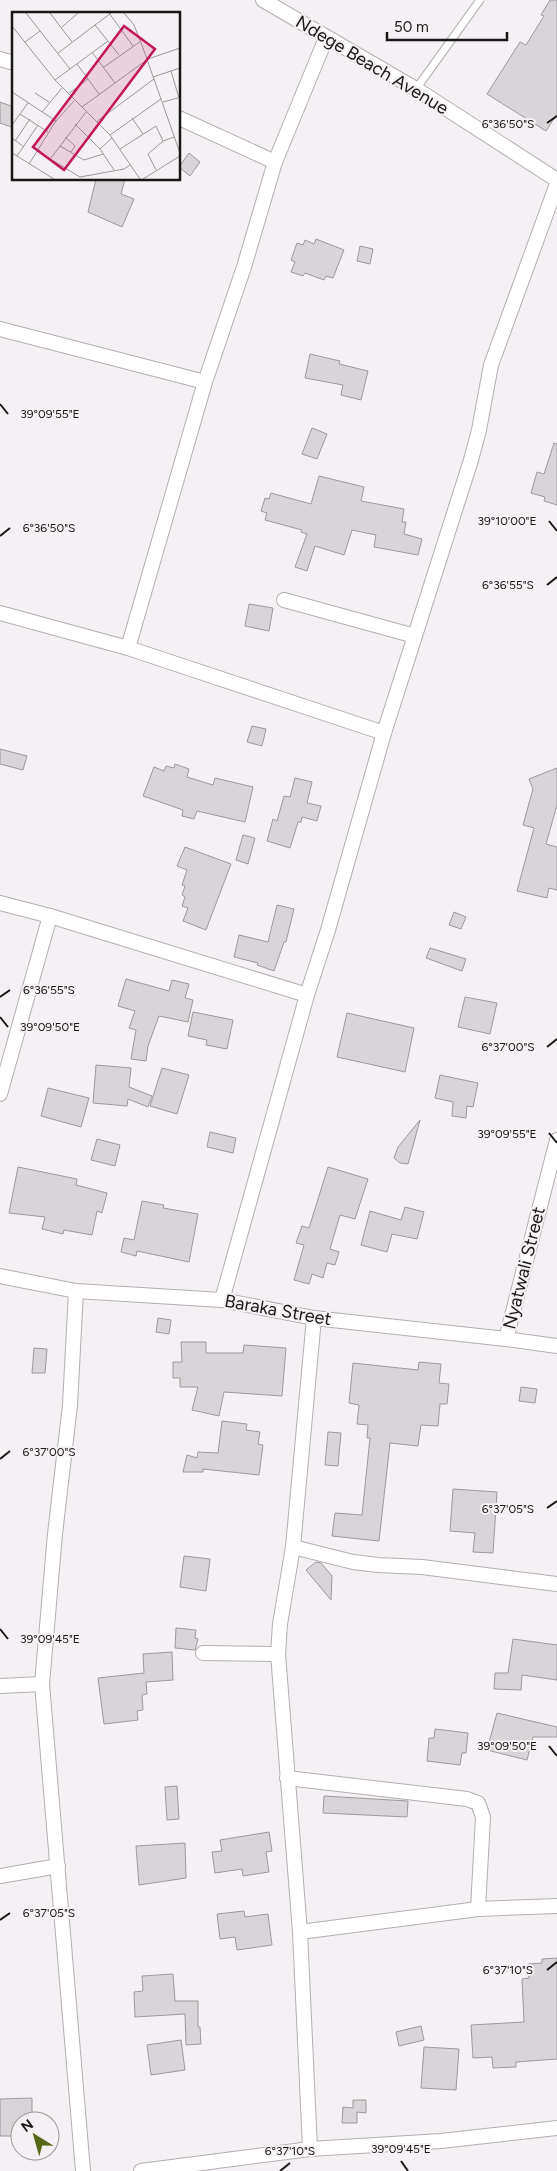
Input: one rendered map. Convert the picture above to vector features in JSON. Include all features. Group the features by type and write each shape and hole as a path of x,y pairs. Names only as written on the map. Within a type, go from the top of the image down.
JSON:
{"street":[{"name":"Ndege Beach Avenue","path":"263,0 416,89 557,182"},
{"path":"128,648 205,382 244,267 275,162 326,38"},
{"path":"180,118 275,162"},
{"path":"222,1300 307,995 328,930 384,733 471,460 479,430 491,365 557,182"},
{"path":"0,329 205,382"},
{"path":"284,600 415,636"},
{"path":"0,613 128,648 384,733"},
{"path":"0,903 50,916 307,995"},
{"path":"0,1094 50,916"},
{"name":"Nyatwali Street","path":"506,1339 557,1140"},
{"name":"Baraka Street","path":"0,1276 76,1291 222,1300 314,1318 557,1346"},
{"path":"76,1291 70,1405 55,1534 42,1684 83,2171"},
{"path":"310,2149 300,1932 278,1654 280,1624 293,1547 314,1318"},
{"path":"293,1547 353,1562 422,1567 557,1584"},
{"path":"203,1653 278,1654"},
{"path":"0,1686 42,1684"},
{"path":"287,1778 467,1799 478,1803 483,1817 478,1908"},
{"path":"0,1876 58,1866"},
{"path":"300,1932 478,1908 557,1906"},
{"path":"141,2171 310,2149 441,2141 557,2128"}],"lane":[{"path":"416,89 480,0"}],"building":[{"path":"550,0 557,0 557,114 546,131 487,94 520,42 526,45 544,16 541,15"},
{"path":"0,102 12,106 12,127 0,123"},
{"path":"189,153 200,162 190,176 180,168"},
{"path":"96,180 125,180 121,194 134,199 122,227 88,212"},
{"path":"316,239 344,250 333,278 326,276 324,280 305,273 303,276 291,272 295,262 291,260 297,243 303,245 305,240 314,244"},
{"path":"360,246 373,249 370,264 357,261"},
{"path":"310,354 340,361 339,364 368,371 361,400 341,395 343,385 305,378"},
{"path":"312,428 327,434 317,459 302,454"},
{"path":"554,443 557,444 557,505 544,501 545,497 531,493 537,472 544,474"},
{"path":"319,476 364,487 361,501 404,509 402,522 406,522 404,534 422,539 418,555 374,547 376,535 352,530 344,555 315,546 307,571 295,567 307,534 301,532 302,530 265,520 267,513 261,511 265,498 269,499 271,493 311,504"},
{"path":"249,604 273,608 269,631 245,626"},
{"path":"252,726 266,729 262,746 247,742"},
{"path":"0,749 27,756 23,770 0,764"},
{"path":"175,764 189,769 187,777 213,785 215,778 253,787 245,822 197,811 194,819 182,816 183,810 143,796 154,767 164,771 166,766 174,768"},
{"path":"557,768 557,805 546,844 557,847 557,890 549,888 547,898 517,891 534,828 523,825 533,789 529,779"},
{"path":"295,778 312,782 307,803 321,806 317,821 302,817 301,822 298,822 290,848 267,841 273,819 277,821 284,796 290,797"},
{"path":"243,835 255,838 248,864 236,860"},
{"path":"185,847 231,864 206,930 183,921 188,908 182,906 185,897 182,895 185,886 182,885 187,870 177,866"},
{"path":"277,905 294,909 286,942 284,942 274,971 257,965 258,963 234,957 239,935 268,942"},
{"path":"454,912 466,917 461,929 449,925"},
{"path":"430,948 466,959 462,971 426,958"},
{"path":"126,979 169,991 172,980 189,984 185,998 193,1000 188,1022 159,1016 148,1046 146,1061 131,1059 136,1030 129,1028 135,1011 118,1006"},
{"path":"465,997 497,1003 490,1034 458,1027"},
{"path":"193,1012 233,1020 227,1049 206,1045 207,1040 188,1036"},
{"path":"347,1013 414,1028 405,1072 337,1057"},
{"path":"96,1065 131,1068 129,1087 152,1096 148,1107 128,1099 127,1106 93,1103"},
{"path":"162,1068 189,1075 177,1114 150,1106"},
{"path":"440,1075 478,1083 473,1107 467,1106 466,1118 452,1116 453,1102 435,1098"},
{"path":"48,1088 89,1098 81,1127 41,1116"},
{"path":"420,1120 408,1164 400,1163 394,1158 398,1147"},
{"path":"210,1132 236,1138 233,1153 207,1147"},
{"path":"97,1139 120,1145 115,1166 91,1160"},
{"path":"18,1167 77,1179 76,1185 107,1193 102,1213 97,1211 92,1235 64,1230 63,1234 42,1229 45,1217 9,1213"},
{"path":"328,1167 368,1179 355,1219 340,1215 330,1249 339,1252 335,1265 327,1263 323,1278 312,1274 309,1284 294,1280 304,1245 296,1243 302,1226 309,1228"},
{"path":"142,1201 164,1205 163,1208 198,1214 189,1262 137,1251 136,1256 121,1252 124,1238 134,1240"},
{"path":"405,1207 424,1212 417,1239 392,1234 387,1252 361,1245 370,1211 401,1220"},
{"path":"158,1318 171,1320 169,1334 156,1332"},
{"path":"181,1342 206,1342 206,1353 243,1353 244,1345 286,1348 282,1396 224,1392 219,1416 192,1410 198,1387 180,1387 180,1378 173,1378 173,1362 182,1362"},
{"path":"34,1348 47,1349 45,1373 32,1373"},
{"path":"419,1362 441,1364 439,1383 449,1384 447,1404 440,1404 438,1426 421,1425 418,1446 390,1443 379,1541 332,1536 335,1513 362,1515 370,1438 367,1438 368,1425 357,1424 359,1405 349,1403 353,1363 418,1370"},
{"path":"521,1387 537,1389 535,1403 519,1401"},
{"path":"222,1421 247,1424 246,1430 260,1432 258,1444 263,1445 259,1475 203,1469 203,1472 183,1472 187,1455 197,1458 198,1452 218,1453"},
{"path":"328,1432 341,1433 338,1466 325,1465"},
{"path":"453,1489 497,1492 493,1553 473,1552 475,1533 450,1531"},
{"path":"184,1556 210,1559 206,1591 180,1587"},
{"path":"316,1562 321,1563 332,1576 331,1600 306,1570"},
{"path":"176,1628 196,1630 195,1638 198,1639 195,1650 175,1648"},
{"path":"513,1639 557,1645 557,1680 522,1675 521,1690 494,1689 495,1673 508,1673"},
{"path":"172,1652 173,1680 146,1682 147,1694 142,1695 143,1710 137,1711 138,1720 104,1724 98,1678 144,1673 143,1654"},
{"path":"497,1713 557,1727 557,1737 533,1737 527,1760 487,1750"},
{"path":"435,1729 468,1733 466,1753 462,1753 460,1765 427,1761 429,1738 434,1738"},
{"path":"177,1786 179,1819 167,1820 165,1787"},
{"path":"324,1796 408,1801 407,1817 323,1813"},
{"path":"269,1832 272,1851 266,1852 269,1872 243,1876 242,1869 215,1873 212,1852 222,1851 220,1840"},
{"path":"185,1843 186,1878 139,1885 136,1846"},
{"path":"244,1911 245,1917 268,1914 272,1945 237,1950 235,1937 220,1939 217,1914"},
{"path":"557,1958 557,2059 516,2062 516,2067 493,2068 492,2057 473,2058 471,2025 524,2022 522,1979 529,1978 528,1964 542,1963 542,1959"},
{"path":"173,1974 175,2001 198,2001 198,2027 200,2027 201,2044 186,2045 185,2014 135,2017 134,1992 143,1991 142,1976"},
{"path":"421,2026 424,2040 399,2046 396,2032"},
{"path":"181,2040 185,2070 151,2075 147,2045"},
{"path":"424,2047 459,2049 456,2090 421,2088"},
{"path":"32,2098 32,2111 10,2111 10,2136 0,2136 0,2099"},
{"path":"353,2100 366,2100 366,2113 357,2112 357,2123 342,2123 343,2107 353,2108"}]}
